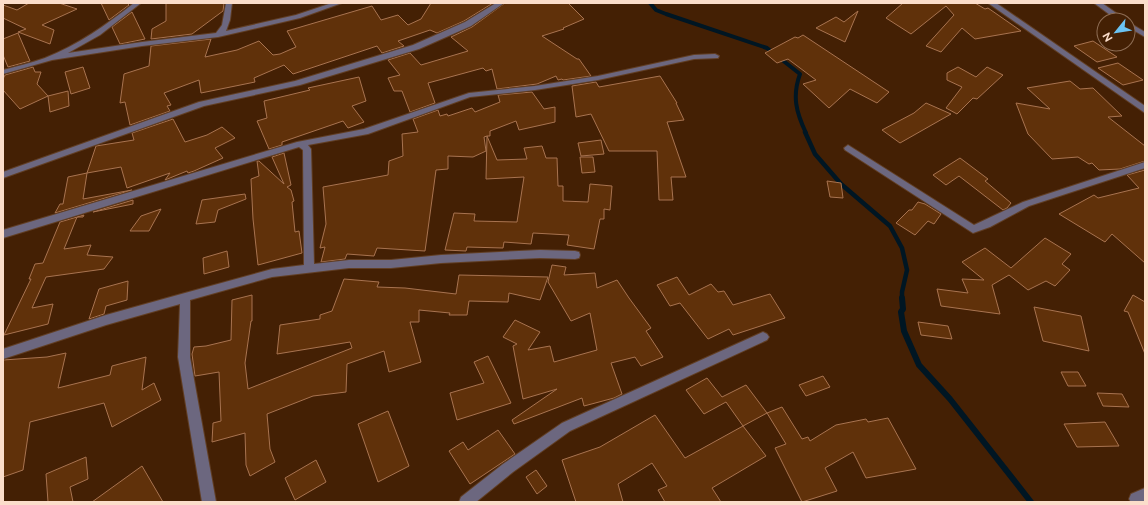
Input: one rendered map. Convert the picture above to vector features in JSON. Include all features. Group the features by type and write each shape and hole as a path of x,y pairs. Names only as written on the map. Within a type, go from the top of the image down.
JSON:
{"street":[{"path":"52,58 81,44 138,3"},
{"path":"218,35 222,33 229,3"},
{"path":"3,72 52,58 142,44 218,35 298,17 339,3"},
{"path":"3,176 202,104 297,83 409,50 468,24 501,3"},
{"path":"991,3 1145,110"},
{"path":"1097,3 1110,12"},
{"path":"1136,29 1145,35"},
{"path":"3,234 300,144 365,132 469,95 535,88 598,78 694,57 715,56"},
{"path":"300,144 307,149 309,268"},
{"path":"848,148 973,229 986,225 1010,211 1059,191 1145,165"},
{"path":"3,354 106,320 272,273 349,264 391,264 441,259 540,254 575,255"},
{"path":"185,297 184,357 209,502"},
{"path":"466,502 508,468 566,427 763,337"}],"building":[{"path":"29,3 59,3 77,9 42,25 54,30 50,44 18,32 26,29 3,18 3,5 17,10"},
{"path":"101,3 127,3 129,5 109,20"},
{"path":"166,3 224,3 223,11 192,34 151,39 152,29 166,21"},
{"path":"431,3 493,3 464,21 437,33 430,30 398,41 404,46 382,53 377,46 293,74 284,65 254,78 255,82 201,93 199,80 164,93 171,105 167,106 170,111 130,125 125,102 120,103 124,74 149,66 151,46 211,39 205,57 237,50 259,41 273,55 280,54 296,47 287,31 372,6 381,20 398,15 408,25 421,19"},
{"path":"505,3 568,3 584,19 563,28 564,29 542,36 579,59 591,76 558,80 556,76 537,84 497,89 492,69 486,71 483,68 428,83 435,103 410,112 402,91 394,91 388,78 400,75 388,60 410,53 421,65 468,51 451,37 472,27"},
{"path":"903,3 975,3 985,9 988,8 1021,31 975,39 962,28 941,52 926,46 954,15 946,6 911,34 886,18"},
{"path":"858,11 845,42 816,28 836,17 844,22"},
{"path":"132,12 145,39 120,44 112,27"},
{"path":"18,33 30,61 8,67 3,55 3,39"},
{"path":"803,35 889,92 877,103 850,89 829,108 803,84 816,80 788,59 777,63 765,53 795,37 798,38"},
{"path":"1093,41 1096,43 1096,52 1110,52 1117,57 1097,62 1074,46"},
{"path":"1118,63 1143,80 1123,85 1098,68"},
{"path":"33,67 35,72 41,72 37,84 48,96 20,109 3,90 3,79 5,75"},
{"path":"83,67 90,88 71,94 65,72"},
{"path":"958,67 976,77 987,67 1003,75 977,99 973,98 957,114 946,108 962,87 947,80 947,73"},
{"path":"660,76 677,103 684,120 667,122 686,177 671,177 673,200 659,200 657,151 609,151 591,114 576,117 572,86 596,82 599,87"},
{"path":"359,77 366,101 352,106 364,122 348,128 343,121 282,142 282,145 269,149 257,121 267,118 264,101 310,90 308,88"},
{"path":"1070,81 1080,89 1093,88 1122,116 1108,117 1145,146 1145,161 1120,169 1099,170 1092,163 1089,164 1078,157 1052,159 1028,134 1016,103 1050,109 1027,88"},
{"path":"68,91 69,106 50,112 48,96"},
{"path":"532,92 544,109 555,107 555,122 519,130 516,121 490,131 490,136 484,137 486,151 473,157 448,156 448,169 436,170 425,251 377,248 374,256 347,254 345,259 321,262 325,247 320,248 326,224 323,187 388,175 389,161 403,156 402,134 418,132 413,119 438,110 440,116 447,114 448,116 472,108 475,112 500,102 498,95"},
{"path":"926,103 951,114 900,143 882,130 914,113"},
{"path":"173,119 185,142 207,135 222,127 235,138 215,148 223,158 194,171 188,173 187,171 165,180 170,173 127,188 121,167 87,173 96,146 134,140 132,133"},
{"path":"487,136 497,160 527,159 524,148 542,146 546,158 557,158 558,186 563,186 563,201 588,202 590,184 612,186 610,210 604,209 604,219 600,219 594,249 567,245 569,235 533,233 531,244 504,242 503,248 467,247 466,251 445,250 454,213 475,214 474,221 517,222 524,177 486,179"},
{"path":"601,140 604,154 581,156 578,143"},
{"path":"284,153 291,185 287,187 291,190 294,201 292,202 295,232 299,231 302,253 258,265 253,219 251,179 259,176 257,161 259,161 284,184 272,157"},
{"path":"580,157 593,157 595,172 582,173"},
{"path":"960,158 988,179 985,181 1011,203 1007,208 1003,210 959,176 946,185 933,175"},
{"path":"1145,170 1145,263 1112,234 1105,242 1059,214 1094,195 1098,198 1139,188 1127,175"},
{"path":"87,173 83,199 132,190 55,213 60,204 63,204 68,177"},
{"path":"827,181 841,183 843,198 830,197"},
{"path":"245,194 246,199 218,210 215,222 196,224 202,200"},
{"path":"133,200 133,204 93,212"},
{"path":"918,202 925,204 941,214 934,224 928,221 915,235 896,223 909,210 912,210"},
{"path":"161,209 149,231 130,231 141,216"},
{"path":"77,217 64,249 91,245 87,255 113,257 104,269 46,277 32,308 53,304 48,324 4,335 31,279 29,279 35,264 43,263 60,222"},
{"path":"1045,238 1071,254 1062,264 1070,270 1055,286 1046,281 1028,290 1009,275 992,285 1000,314 941,306 937,289 968,293 962,279 984,280 962,262 985,248 1011,268"},
{"path":"227,251 229,267 204,274 203,258"},
{"path":"552,265 566,267 564,275 595,273 597,288 617,280 651,328 646,331 663,357 641,366 635,357 611,363 622,394 614,398 584,406 582,398 514,424 512,420 557,389 523,399 513,346 517,344 503,337 515,320 540,332 528,350 550,346 554,362 597,350 590,313 571,321 548,282"},
{"path":"459,275 548,277 540,300 509,293 508,302 469,301 467,315 449,315 450,313 419,310 419,322 410,322 421,362 389,372 384,351 347,364 346,392 313,396 267,414 270,449 275,462 250,476 246,465 245,433 212,442 213,423 221,421 219,372 195,376 192,354 194,347 206,346 231,340 232,300 252,295 252,321 245,363 248,389 352,348 350,342 277,354 280,325 320,319 320,315 332,311 344,279 379,282 377,287 405,288 456,294"},
{"path":"677,277 689,295 711,284 718,292 724,291 733,305 770,294 785,318 733,335 729,329 708,339 680,303 670,306 657,285"},
{"path":"128,281 127,300 106,306 104,314 89,319 99,289"},
{"path":"1133,295 1145,302 1145,354 1128,312 1124,311"},
{"path":"1034,307 1081,316 1089,351 1043,341"},
{"path":"918,322 948,326 952,339 921,335"},
{"path":"66,353 58,388 110,375 112,366 146,357 142,390 154,383 161,400 112,427 104,403 30,422 23,470 3,477 3,360 47,357"},
{"path":"488,356 511,403 457,420 450,393 484,383 474,362"},
{"path":"1061,372 1078,372 1086,386 1068,386"},
{"path":"823,376 830,387 806,396 799,385"},
{"path":"707,378 722,397 746,385 767,413 743,426 726,402 704,414 686,390"},
{"path":"1097,393 1122,394 1129,407 1103,406"},
{"path":"782,407 802,439 808,437 810,441 836,425 866,419 868,422 888,418 916,469 866,478 853,452 825,468 837,491 802,502 775,448 786,444 767,413"},
{"path":"388,411 409,466 378,482 358,424"},
{"path":"655,415 685,458 743,426 766,456 712,488 721,502 665,502 658,490 667,486 652,463 618,484 623,502 576,502 562,460 600,447"},
{"path":"1105,422 1119,446 1077,447 1064,424"},
{"path":"498,430 515,454 470,484 449,451 463,442 468,450"},
{"path":"86,457 88,479 70,487 73,502 48,502 46,474"},
{"path":"316,460 326,482 295,500 285,478"},
{"path":"142,466 163,502 92,502"},
{"path":"536,470 547,486 537,494 526,477"}],"waterway":[{"path":"650,3 656,10 666,14 767,48 800,74 796,90 796,104 806,133"},
{"path":"805,132 815,154 841,184 890,226 902,248 907,270 902,298"},
{"path":"902,298 903,309 901,312 904,331 919,365 950,399 1031,502"}]}
